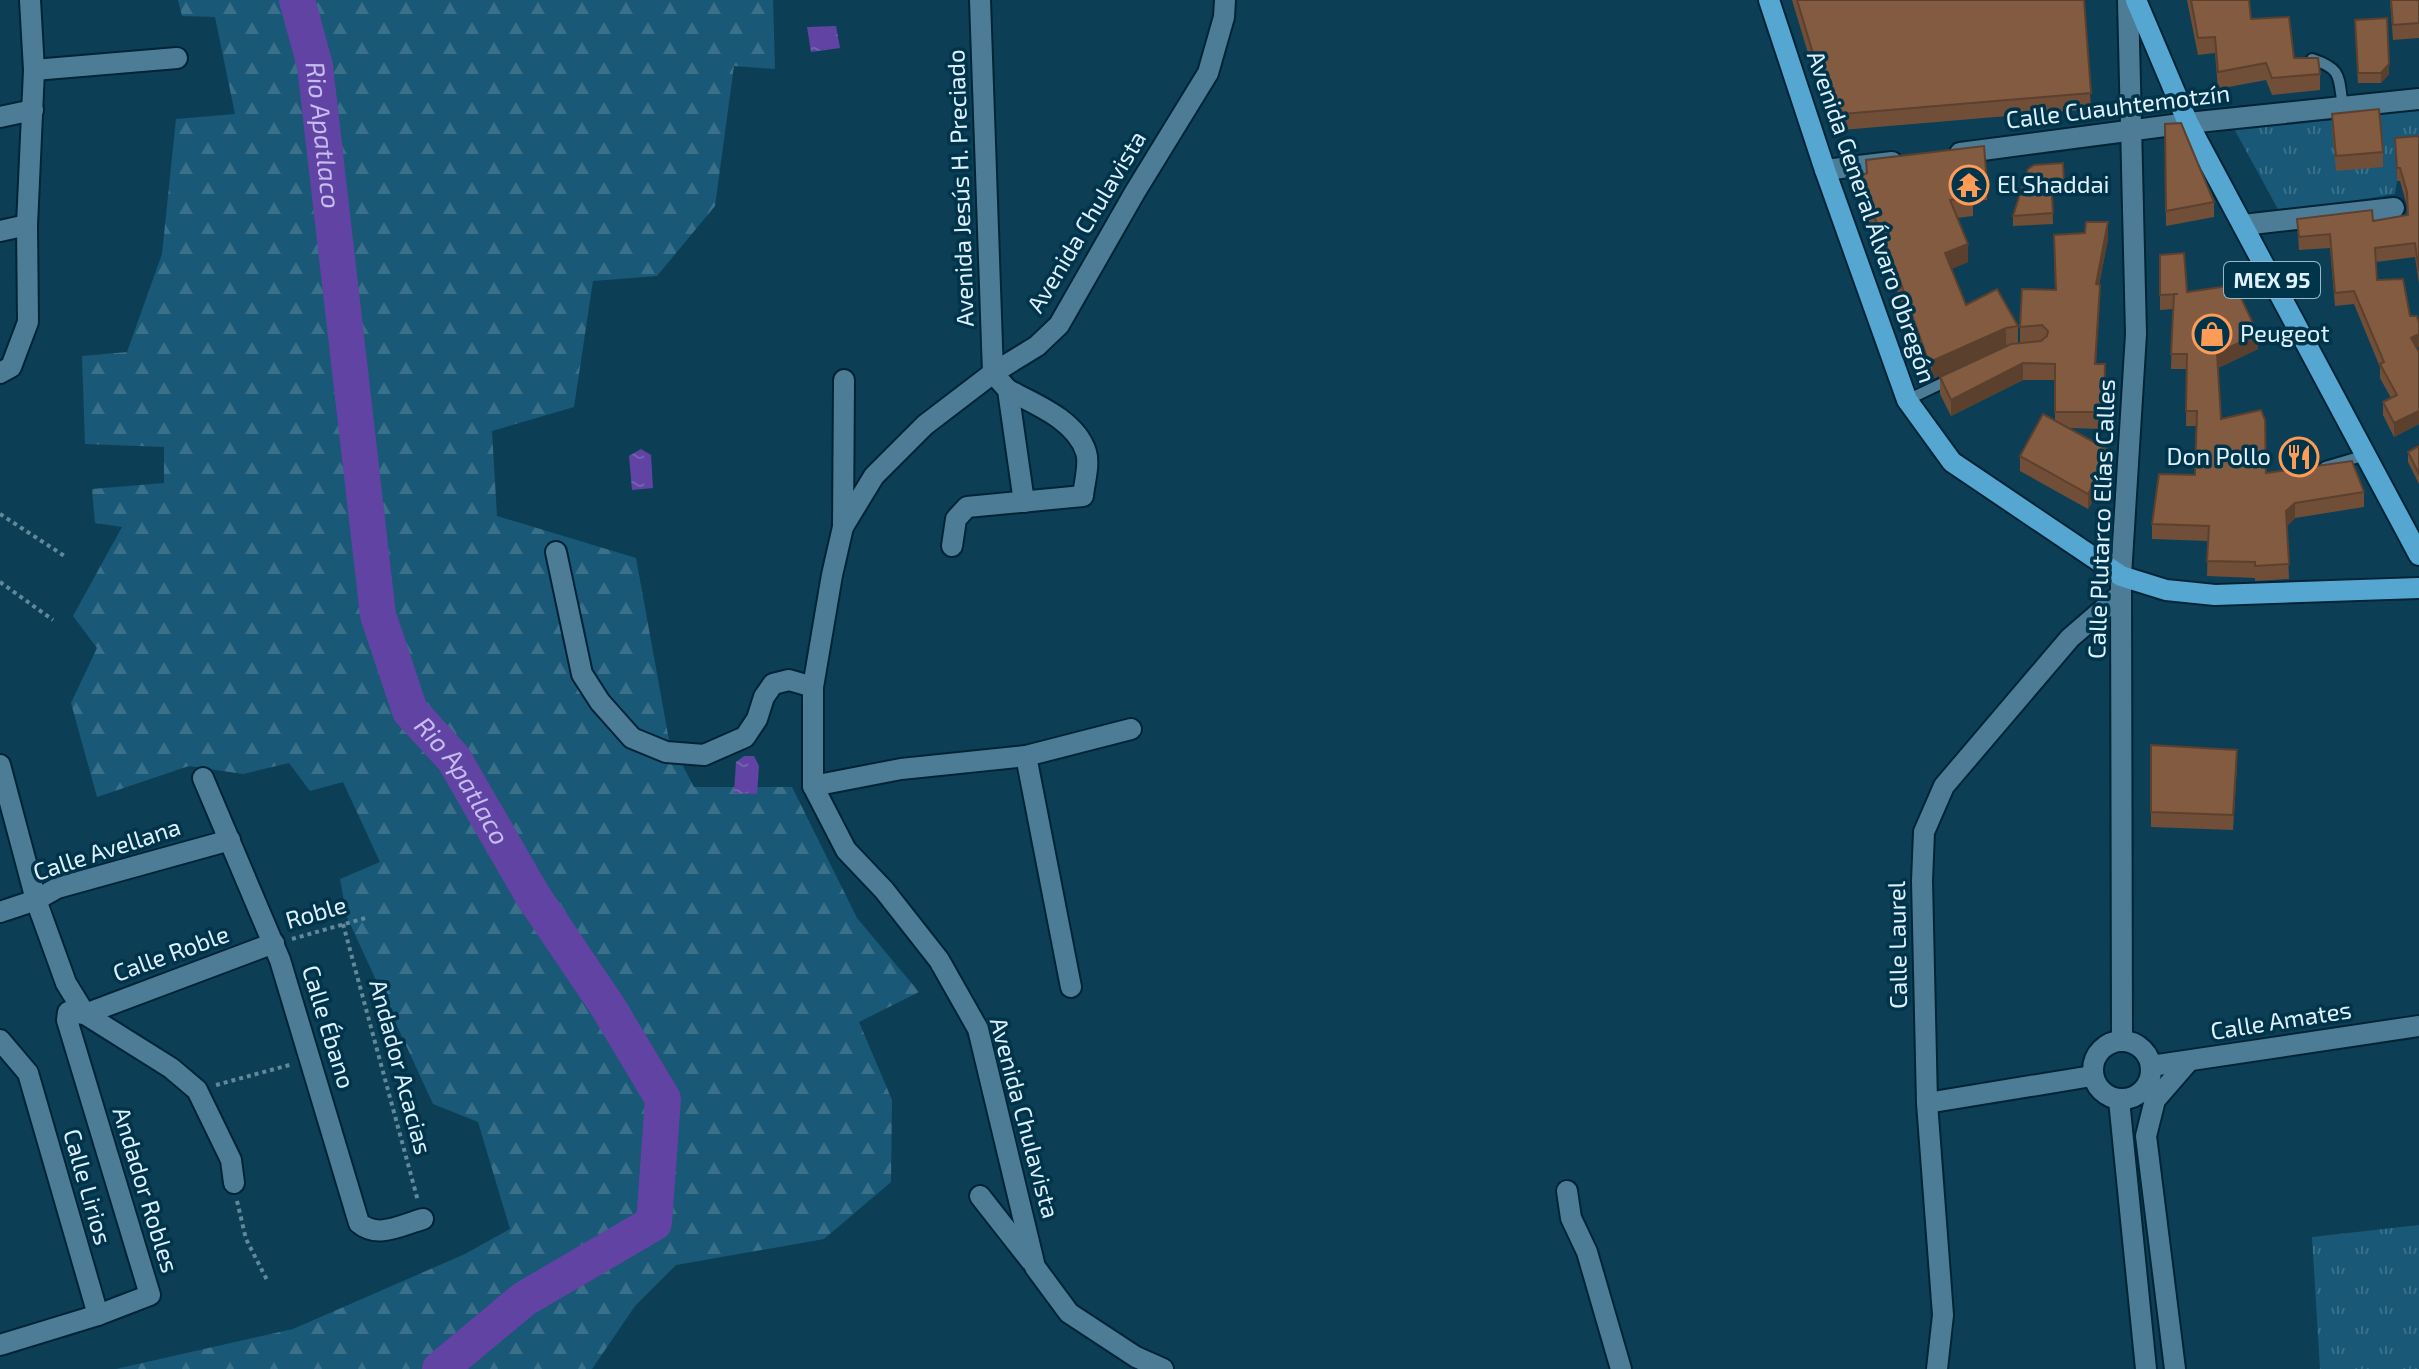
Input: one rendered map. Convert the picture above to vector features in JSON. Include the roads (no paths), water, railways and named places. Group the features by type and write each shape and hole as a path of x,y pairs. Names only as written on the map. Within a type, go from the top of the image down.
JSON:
{"main road":[{"name":"Avenida General Álvaro Obregón","path":"1769,0 1825,170 1907,400 1952,462 2121,585 2215,595 2419,588"},
{"name":"MEX 95","path":"2136,0 2188,123 2419,555"}],"street":[{"path":"6,370 28,322 27,225 34,70 30,0"},
{"name":"Avenida Jesús H. Preciado","path":"980,0 993,373"},
{"name":"Avenida Chulavista","path":"1163,1369 1136,1357 1069,1313 1035,1267 978,1029 939,960 884,890 846,850 813,786 813,687 843,527 874,476 925,425 993,373 1037,346 1059,325 1208,73 1224,17 1225,0"},
{"name":"Calle Plutarco Elías Calles","path":"2122,1040 2121,585 2136,334 2128,0"},
{"path":"34,70 177,58"},
{"name":"Calle Cuauhtemotzín","path":"1938,156 2188,123 2419,99"},
{"path":"0,117 33,110"},
{"path":"1825,170 1909,160"},
{"path":"2243,225 2394,208"},
{"path":"0,231 27,225"},
{"path":"952,546 956,519 967,507 1083,496 1087,453 1075,433 1047,409 1008,390 993,373"},
{"path":"843,527 844,380"},
{"path":"1008,390 1024,502"},
{"path":"556,552 582,674 600,702 632,738 666,752 704,755 745,737 773,684 789,680 813,687"},
{"name":"Calle Laurel","path":"1937,1369 1943,1315 1927,1103 1922,881 1924,832 1944,786 2070,638 2121,585"},
{"path":"813,786 901,769 1026,756 1131,729"},
{"path":"1026,756 1071,987"},
{"path":"0,765 36,900 66,983 85,1014 171,1068 197,1090 231,1160 234,1183"},
{"name":"Calle Ébano","path":"203,778 274,943 359,1223 367,1230 379,1232 423,1219"},
{"name":"Calle Avellana","path":"0,912 36,900 57,888 230,840"},
{"name":"Calle Roble","path":"85,1014 274,943"},
{"name":"Andador Robles","path":"0,1345 98,1315 150,1295 67,1020 68,1012 85,1014"},
{"name":"Calle Amates","path":"2151,1066 2419,1026"},
{"name":"Calle Lirios","path":"0,1040 28,1073 98,1315"},
{"path":"2122,1040 2135,1044 2146,1053 2151,1066 2150,1079 2144,1090 2132,1098 2119,1100 2101,1093 2092,1076 2094,1059 2099,1052 2105,1045 2122,1040"},
{"path":"2175,1369 2146,1136 2155,1100 2188,1062"},
{"path":"1927,1103 2092,1076"},
{"path":"2119,1100 2146,1369"},
{"path":"1567,1191 1571,1218 1587,1252 1621,1369"},
{"path":"980,1196 1035,1267"}],"lane":[{"path":"2312,59 2331,65 2338,74 2343,107"},
{"path":"1907,400 1957,376"},
{"path":"2309,471 2366,455"}],"water":[{"path":"836,26 840,48 811,52 807,27"},
{"path":"641,449 651,455 653,488 632,490 629,456"},
{"path":"744,756 754,756 759,766 757,794 734,793 736,762"}],"waterway":[{"name":"Rio Apatlaco","path":"297,0 315,66 378,615 410,711 454,759 533,896 608,1007 663,1099 654,1223 524,1299 440,1369"}],"place":[{"name":"El Shaddai","path":"1969,185"},
{"name":"Peugeot","path":"2212,334"},
{"name":"Don Pollo","path":"2299,457"}]}
